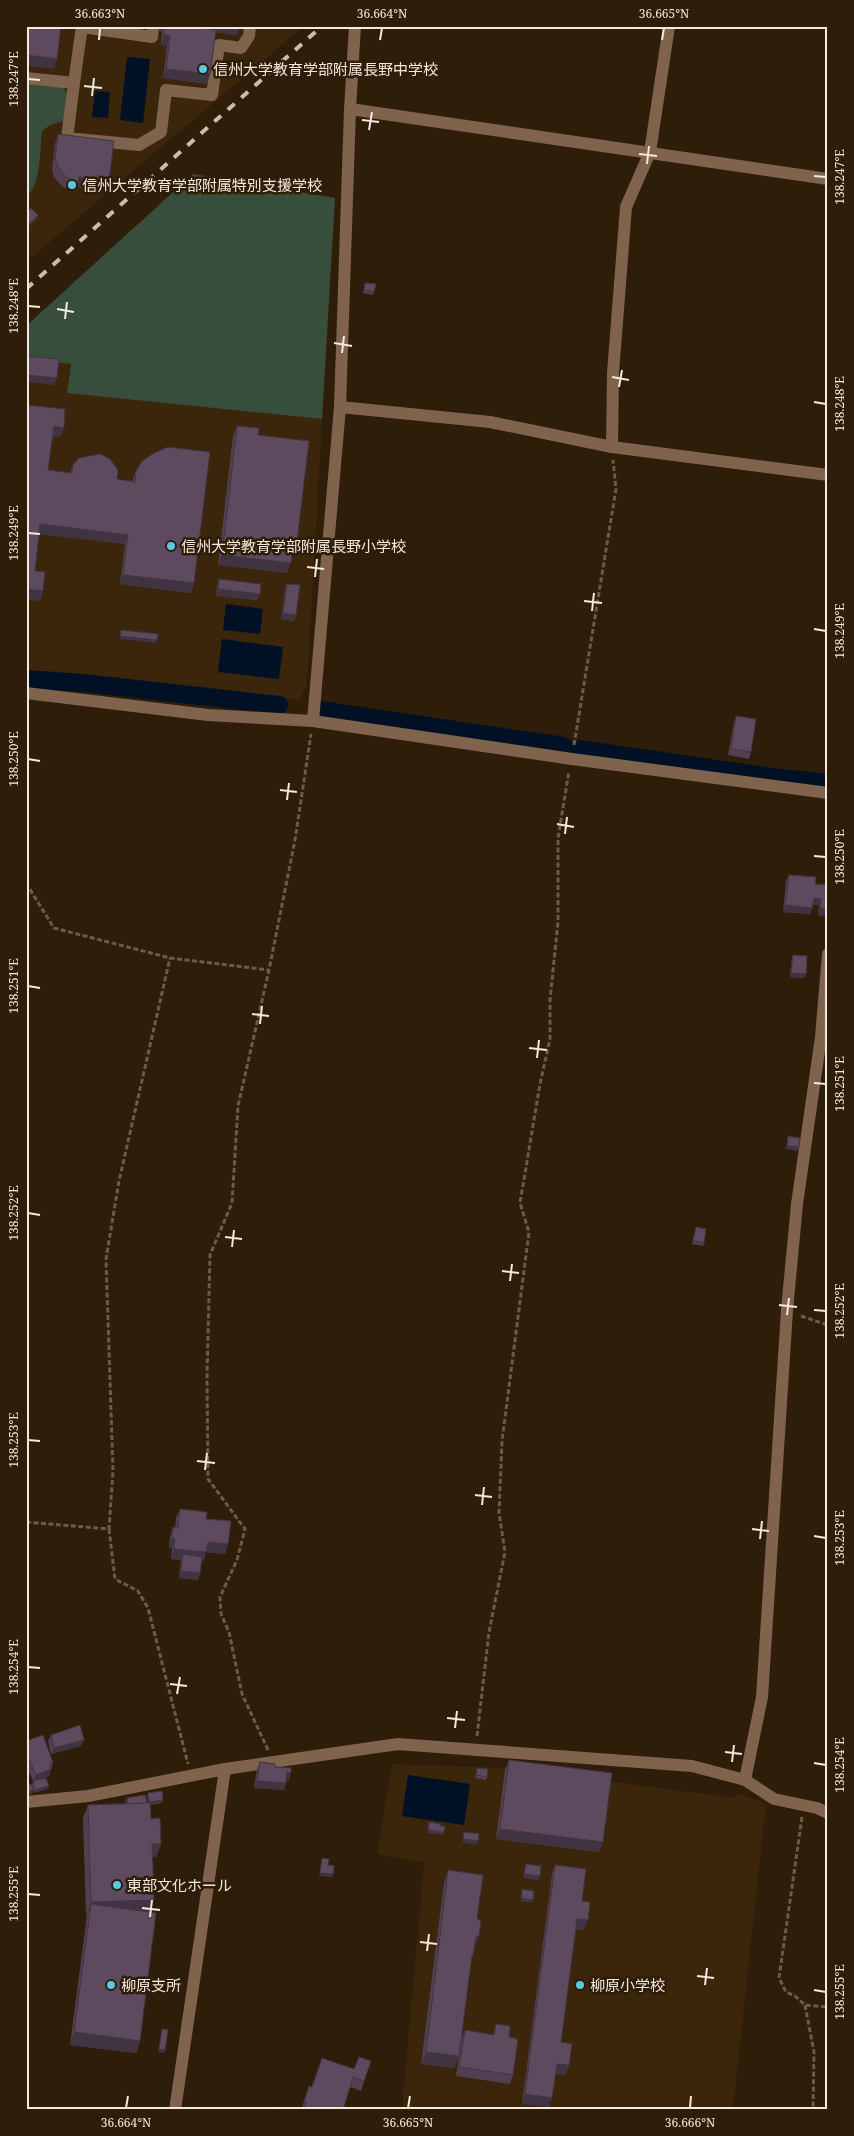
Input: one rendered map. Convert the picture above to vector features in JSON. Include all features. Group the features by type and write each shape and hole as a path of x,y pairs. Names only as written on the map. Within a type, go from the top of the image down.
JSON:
{"street":[{"path":"153,26 152,37 82,27 67,138 139,145 161,132 166,90 212,95 219,45 241,48 249,36 250,26"},
{"path":"313,721 340,407 350,108 355,26"},
{"path":"612,447 613,373 626,207 650,152 669,26"},
{"path":"26,78 74,83"},
{"path":"350,108 828,179"},
{"path":"340,407 490,422 612,447 828,475"},
{"path":"26,693 208,715 313,721 572,759 828,792"},
{"path":"744,1780 762,1697 787,1310 797,1204 821,1037 828,954"},
{"path":"26,1802 88,1796 224,1769 398,1744 692,1766 744,1780 774,1798 817,1808 828,1813"},
{"path":"175,2110 224,1769"}],"path":[{"path":"475,1750 489,1632 505,1552 499,1512 502,1441 529,1232 520,1203 540,1084 550,1039 550,1000 558,922 558,838 616,489 612,447"},
{"path":"272,1762 242,1694 229,1632 221,1614 220,1597 237,1560 245,1529 208,1479 207,1376 210,1254 232,1203 238,1106 269,970 295,840 313,721"},
{"path":"26,883 54,928 170,958 269,970"},
{"path":"170,958 119,1181 106,1259 113,1471 109,1529 115,1580 138,1591 148,1608 191,1776"},
{"path":"787,1310 828,1325"},
{"path":"26,1522 109,1529"},
{"path":"804,1806 779,1978 786,1992 795,1996 805,2005 814,2052 813,2110"},
{"path":"805,2005 828,2007"}],"shaded area":[{"name":"信州大学教育学部附属特別支援学校","path":"26,26 304,26 26,262"},
{"name":"信州大学教育学部附属長野小学校","path":"193,174 335,198 307,684 300,700 26,673 26,326"},
{"name":"柳原小学校","path":"392,1764 510,1768 735,1798 737,1793 766,1804 733,2110 418,2110 402,2108 424,1863 377,1854"}],"green space":[{"path":"26,83 63,87 67,93 64,121 50,125 42,131 35,185 26,197"},
{"path":"193,174 335,198 322,419 67,393 71,364 26,358 26,326"}],"water":[{"path":"127,57 150,59 143,123 120,120"},
{"path":"95,91 110,92 108,118 92,117"},
{"path":"226,604 263,609 260,634 223,630"},
{"path":"222,639 283,647 279,679 218,672"},
{"path":"408,1775 470,1784 464,1825 402,1816"}],"building":[{"path":"26,26 61,26 57,59 26,55"},
{"path":"165,26 207,26 207,29 216,30 210,74 166,69 170,36 164,35"},
{"path":"58,134 114,141 109,181 79,177 78,182 66,177 58,167 55,158"},
{"path":"31,208 38,215 26,227 26,214"},
{"path":"365,283 376,284 374,292 364,290"},
{"path":"26,356 59,359 57,378 26,375"},
{"path":"26,405 65,409 64,428 54,426 48,470 72,473 73,465 79,458 100,454 110,459 118,470 117,479 135,482 136,471 142,461 168,447 210,452 194,583 123,575 128,535 40,524 35,571 45,572 43,591 26,589"},
{"path":"237,426 259,428 258,435 309,441 297,541 293,540 291,563 222,555"},
{"path":"219,579 261,584 260,594 218,589"},
{"path":"287,584 300,585 296,615 283,613"},
{"path":"121,630 158,634 157,640 120,636"},
{"path":"736,716 756,719 751,752 731,749"},
{"path":"789,875 816,877 815,884 828,885 827,909 820,908 821,899 814,898 812,908 785,905"},
{"path":"793,955 807,956 806,974 791,973"},
{"path":"788,1136 800,1138 799,1147 787,1146"},
{"path":"696,1227 706,1229 704,1243 693,1241"},
{"path":"180,1509 207,1512 206,1519 231,1521 228,1544 208,1542 206,1552 174,1549 173,1527 178,1528"},
{"path":"183,1554 202,1557 200,1573 181,1571"},
{"path":"80,1725 84,1740 54,1748 51,1735"},
{"path":"43,1735 53,1763 50,1764 51,1769 36,1775 26,1755 26,1741"},
{"path":"509,1760 612,1773 603,1842 500,1829"},
{"path":"260,1762 275,1764 275,1767 291,1768 291,1773 287,1772 286,1783 257,1781"},
{"path":"477,1768 488,1769 487,1777 476,1775"},
{"path":"46,1778 49,1786 35,1790 33,1781"},
{"path":"31,1784 33,1790 27,1793 26,1786"},
{"path":"162,1791 163,1800 149,1802 148,1793"},
{"path":"145,1795 147,1803 128,1804 127,1798"},
{"name":"東部文化ホール","path":"150,1803 151,1819 160,1818 161,1844 152,1844 154,1900 91,1902 88,1805"},
{"path":"429,1822 445,1826 444,1832 428,1830"},
{"path":"464,1832 479,1834 478,1841 463,1839"},
{"path":"322,1858 329,1859 328,1865 334,1866 333,1874 320,1873"},
{"path":"526,1864 541,1866 540,1876 524,1874"},
{"path":"555,1865 586,1869 582,1901 590,1902 588,1920 577,1919 561,2042 572,2044 569,2065 557,2064 552,2098 525,2094"},
{"path":"448,1870 483,1875 477,1919 481,1920 479,1936 476,1936 472,1955 459,2056 426,2052"},
{"path":"522,1889 534,1891 533,1900 521,1898"},
{"name":"柳原支所","path":"91,1904 156,1913 140,2041 74,2032"},
{"path":"496,2024 510,2026 509,2037 518,2039 513,2075 459,2067 465,2030 494,2035"},
{"path":"162,2029 168,2030 165,2050 159,2049"},
{"path":"359,2057 371,2061 364,2081 353,2077 343,2110 303,2110 309,2086 312,2087 322,2058 354,2069"}],"waterway":[{"path":"26,679 83,683 279,705"},
{"path":"320,710 564,746"},
{"path":"579,749 772,777 828,783"}],"railway":[{"path":"26,289 322,26"}],"place":[{"name":"信州大学教育学部附属長野中学校","path":"203,69"},
{"name":"信州大学教育学部附属特別支援学校","path":"72,185"},
{"name":"信州大学教育学部附属長野小学校","path":"171,546"},
{"name":"東部文化ホール","path":"117,1885"},
{"name":"柳原支所","path":"111,1985"},
{"name":"柳原小学校","path":"580,1985"}]}
